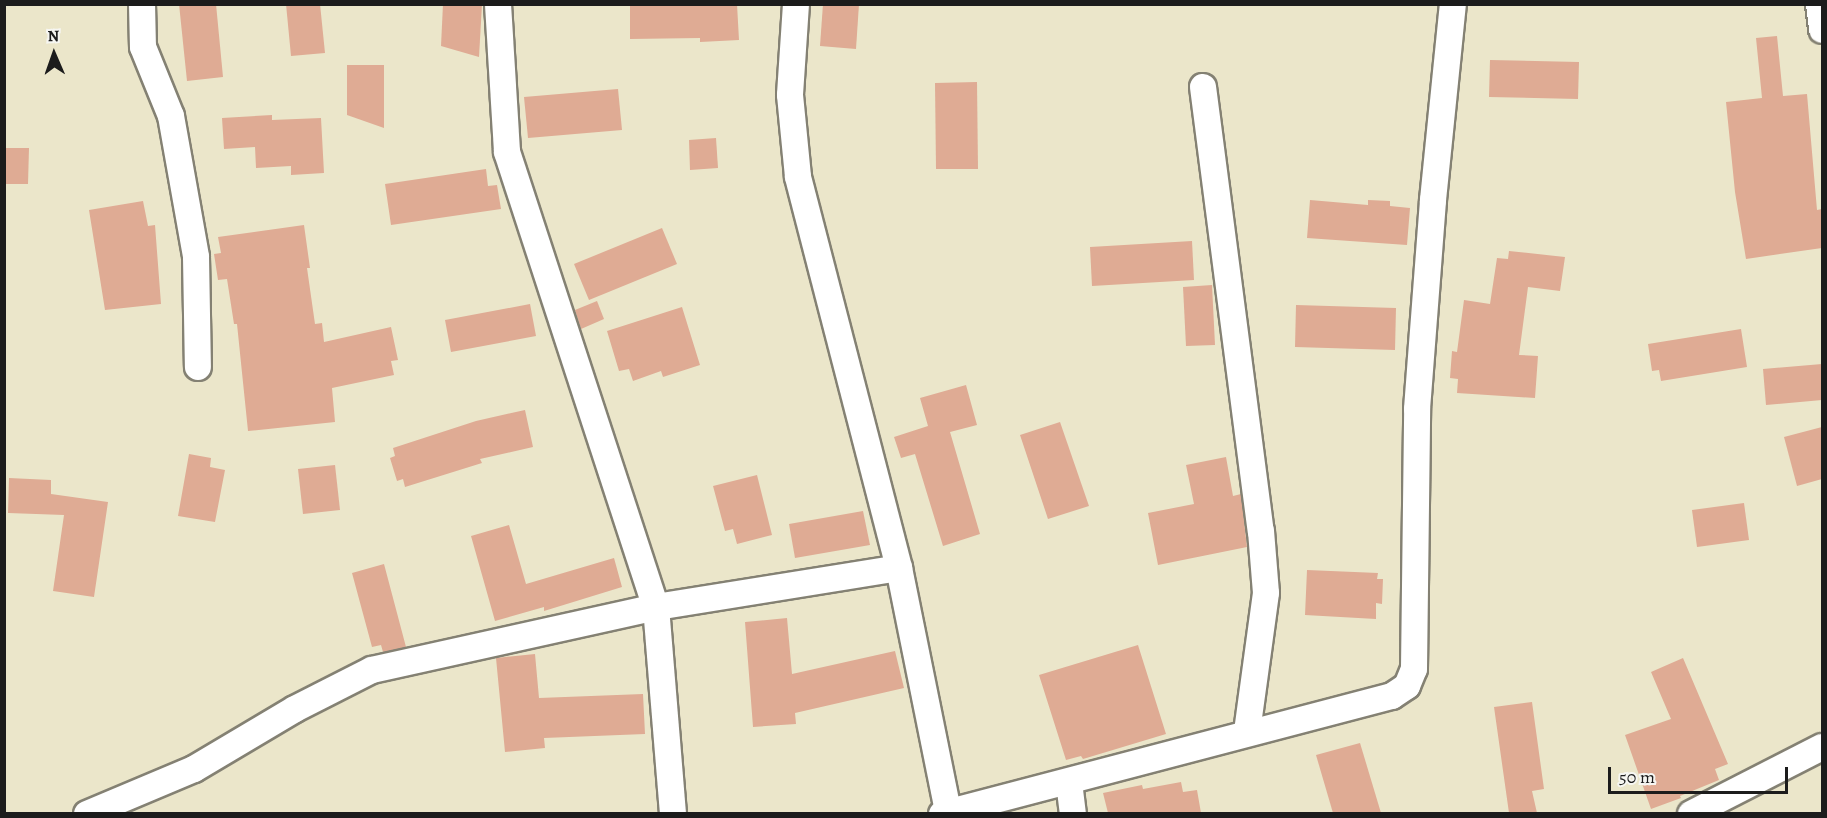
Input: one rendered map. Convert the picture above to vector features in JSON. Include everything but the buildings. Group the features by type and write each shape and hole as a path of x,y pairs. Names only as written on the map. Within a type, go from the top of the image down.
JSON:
{"street":[{"path":"142,4 143,46 171,117 196,257 198,367"},
{"path":"498,4 507,152 656,608 673,813"},
{"path":"796,4 790,95 798,177 899,568 945,813 1069,782 1247,732 1392,696 1407,686 1414,669 1417,409 1433,200 1453,4"},
{"path":"1818,4 1822,30"},
{"path":"1203,87 1261,531 1266,592 1247,732"},
{"path":"87,813 194,769 295,709 372,670 656,608 899,568"},
{"path":"1691,813 1822,747"},
{"path":"1069,782 1073,813"}]}
